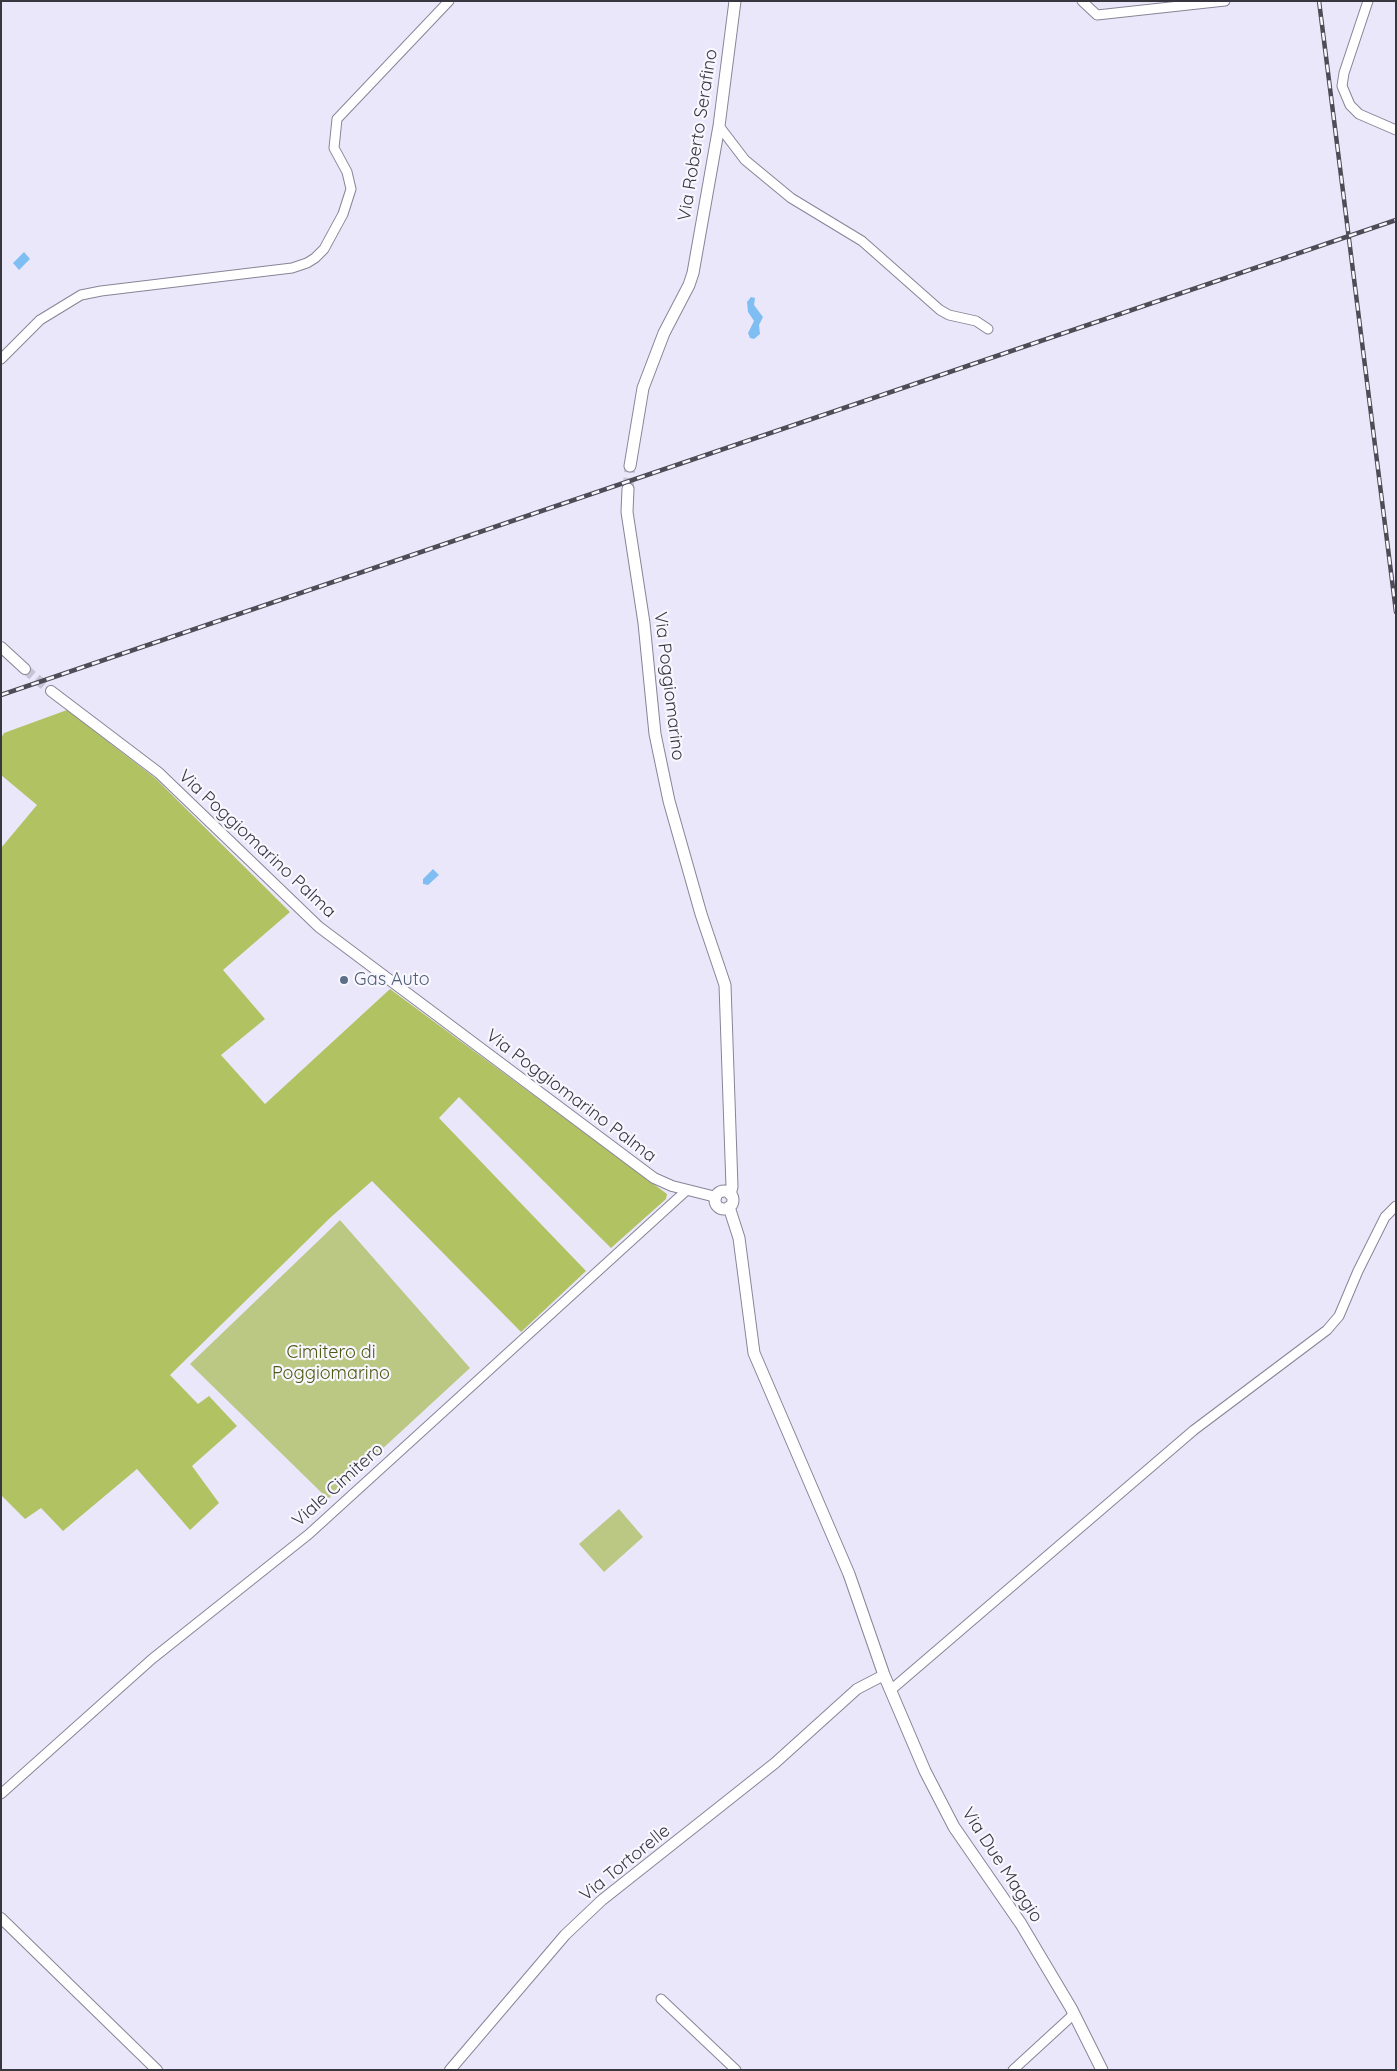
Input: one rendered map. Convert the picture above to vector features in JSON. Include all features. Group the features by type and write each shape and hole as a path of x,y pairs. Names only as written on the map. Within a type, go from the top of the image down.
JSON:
{"main road":[{"name":"Via Roberto Serafino","path":"630,466 643,388 664,333 689,285 693,273 720,126 735,1"},
{"name":"Via Poggiomarino","path":"628,489 628,512 644,623 654,734 669,801 701,914 725,985 732,1186 730,1194"},
{"path":"722,1192 730,1194 733,1201 729,1207 725,1209 718,1206 716,1197 722,1192"},
{"name":"Via Due Maggio","path":"729,1207 739,1238 754,1353 849,1574 884,1675 925,1771 954,1827 1021,1924 1074,2014 1097,2067"}],"street":[{"path":"1,359 40,320 81,295 221,275 292,268 307,264 315,258 324,249 343,214 351,189 347,172 334,148 337,119 449,1"},
{"path":"1082,1 1097,14 1225,1"},
{"path":"1368,1 1344,73 1342,86 1350,104 1359,114 1396,130"},
{"path":"720,126 745,160 791,198 862,241 940,310 949,315 976,321 988,329"},
{"path":"1,647 25,669"},
{"name":"Via Poggiomarino Palma","path":"51,691 159,773 319,927 654,1178 687,1190 716,1197"},
{"name":"Viale Cimitero","path":"1,1794 152,1660 309,1534 687,1190"},
{"path":"892,1690 1194,1430 1327,1330 1339,1316 1358,1271 1385,1217 1396,1206"},
{"name":"Via Tortorelle","path":"450,2070 565,1935 596,1906 774,1763 841,1702 857,1690 884,1675"},
{"path":"1,1918 157,2070"},
{"path":"661,1999 736,2070"},
{"path":"1013,2070 1074,2014"}],"green space":[{"path":"67,710 155,778 290,912 223,970 265,1019 221,1055 265,1104 390,989 667,1194 666,1199 611,1248 459,1097 439,1118 586,1271 521,1332 372,1181 331,1217 170,1375 198,1404 209,1396 237,1426 192,1466 219,1503 190,1530 137,1469 63,1531 41,1508 25,1519 1,1495 1,848 37,805 1,775 1,738 4,733"},
{"name":"Cimitero di Poggiomarino","path":"340,1220 470,1368 328,1499 190,1364"},
{"path":"619,1509 643,1537 604,1572 579,1544"}],"water":[{"path":"24,252 30,259 19,270 13,263"},
{"path":"751,297 755,298 754,305 763,317 759,325 760,334 754,339 750,338 748,333 754,321 748,312 747,302"},
{"path":"433,869 439,875 428,885 423,884 423,879"}],"tunnel":[{"path":"628,489 630,466"},
{"path":"25,669 51,691"}],"railway":[{"path":"1319,1 1396,612"},
{"path":"1,695 1396,220"}],"place":[{"name":"Gas Auto","path":"344,980"}]}
